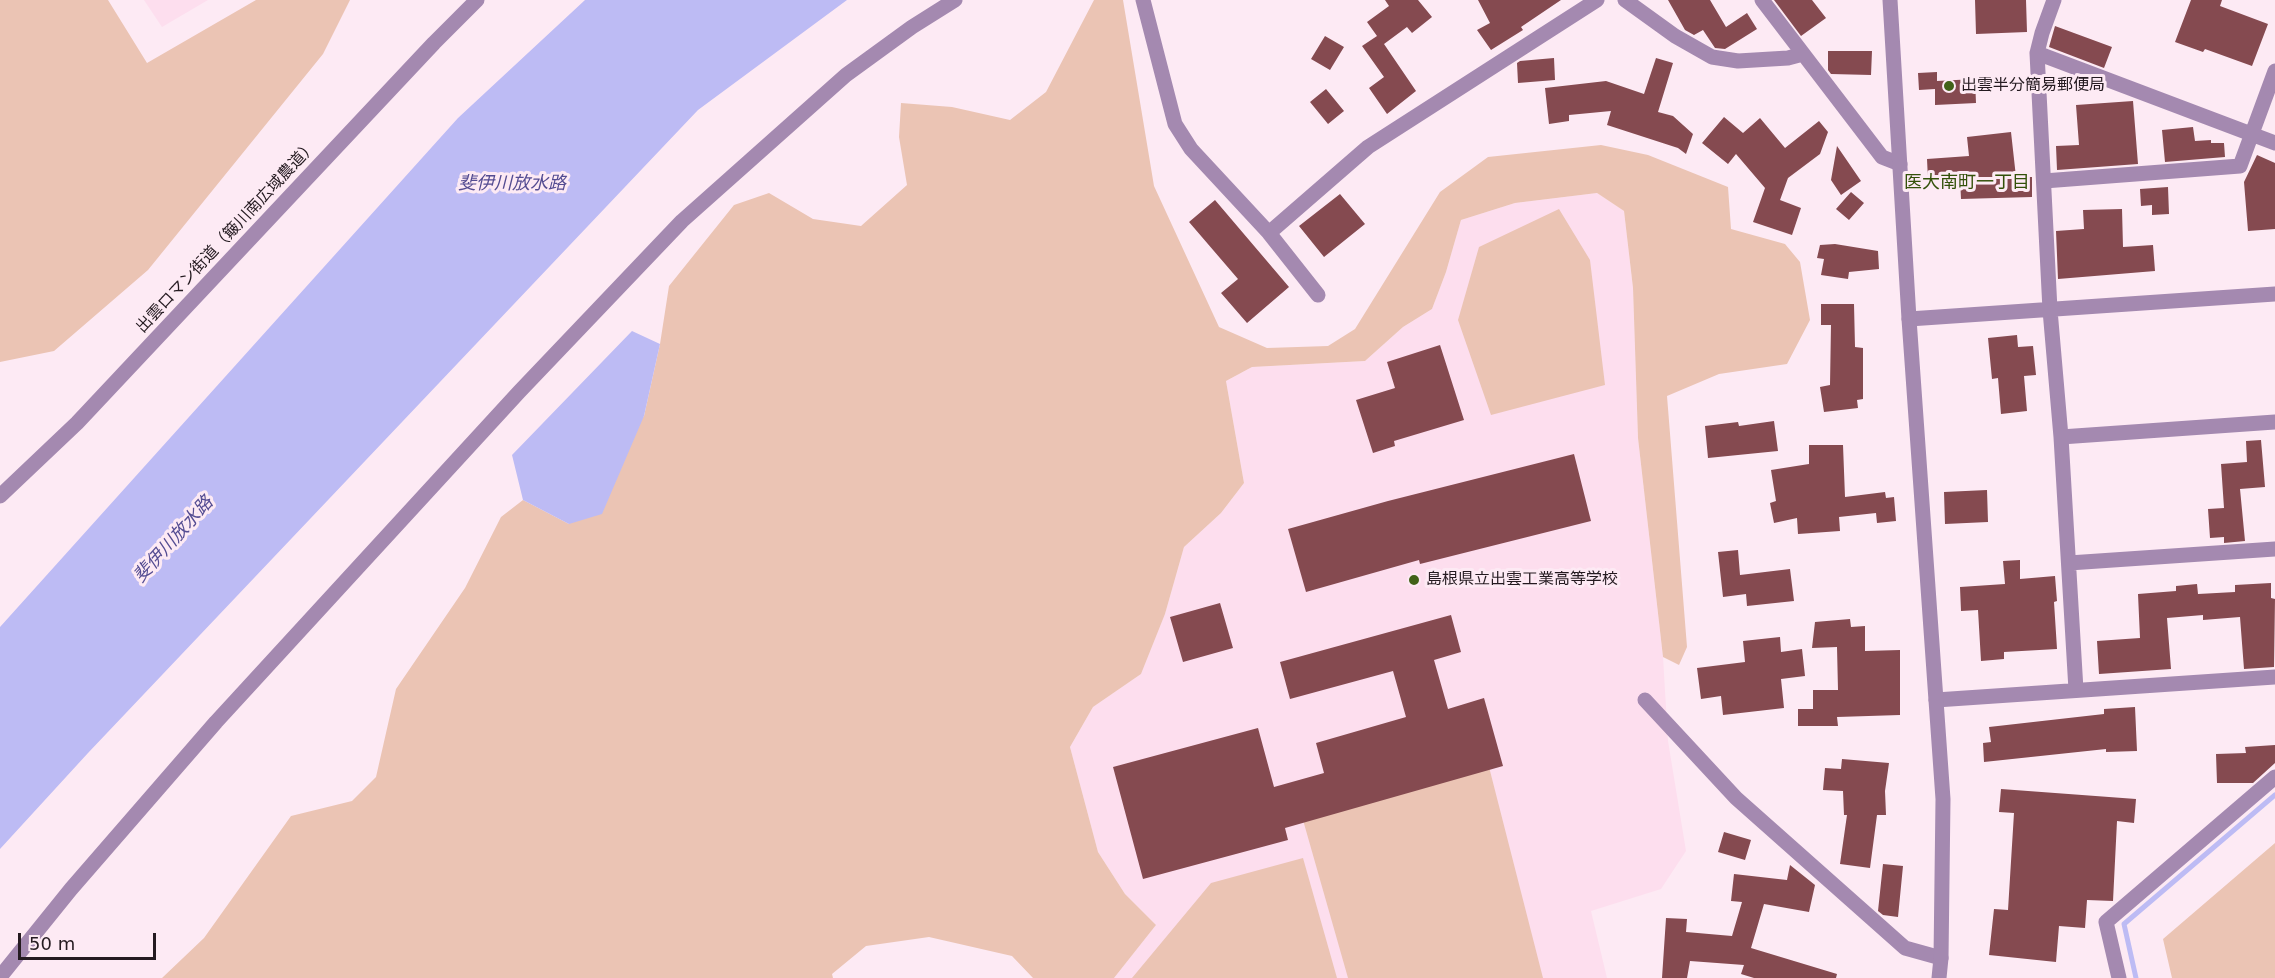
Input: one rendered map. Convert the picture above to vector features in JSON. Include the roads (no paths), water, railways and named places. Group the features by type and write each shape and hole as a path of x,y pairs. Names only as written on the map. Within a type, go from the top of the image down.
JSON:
{"street":[{"name":"出雲ロマン街道（簸川南広域農道）","path":"0,496 77,423 434,42 477,0"},
{"path":"0,977 71,889 216,722 519,392 681,221 846,75 912,27 955,0"},
{"path":"1143,0 1175,124 1191,149 1269,233 1318,295"},
{"path":"1269,233 1368,147 1597,0"},
{"path":"1625,0 1676,36 1712,57 1738,61 1788,58 1803,54"},
{"path":"1762,0 1881,157 1900,165"},
{"path":"1890,0 1909,319 1943,799 1939,978"},
{"path":"2054,0 2037,53 2050,310 2061,437 2076,690"},
{"path":"2037,53 2275,143"},
{"path":"2044,182 2240,166 2275,71"},
{"path":"1909,319 2275,294"},
{"path":"2061,437 2275,422"},
{"path":"2069,563 2275,549"},
{"path":"1936,700 2275,677"},
{"path":"1645,700 1736,798 1905,948 1941,958"},
{"path":"2119,978 2106,922 2275,777"}],"water":[{"name":"斐伊川放水路","path":"585,0 847,0 698,110 88,753 0,849 0,627 458,118"},
{"path":"632,331 660,344 644,416 602,514 569,524 523,500 512,455"}],"waterway":[{"path":"2136,978 2124,924 2275,795"}],"place":[{"name":"出雲半分簡易郵便局","path":"1949,86"},
{"name":"島根県立出雲工業高等学校","path":"1414,580"}],"district":[{"name":"医大南町一丁目","path":"1967,183"}]}
